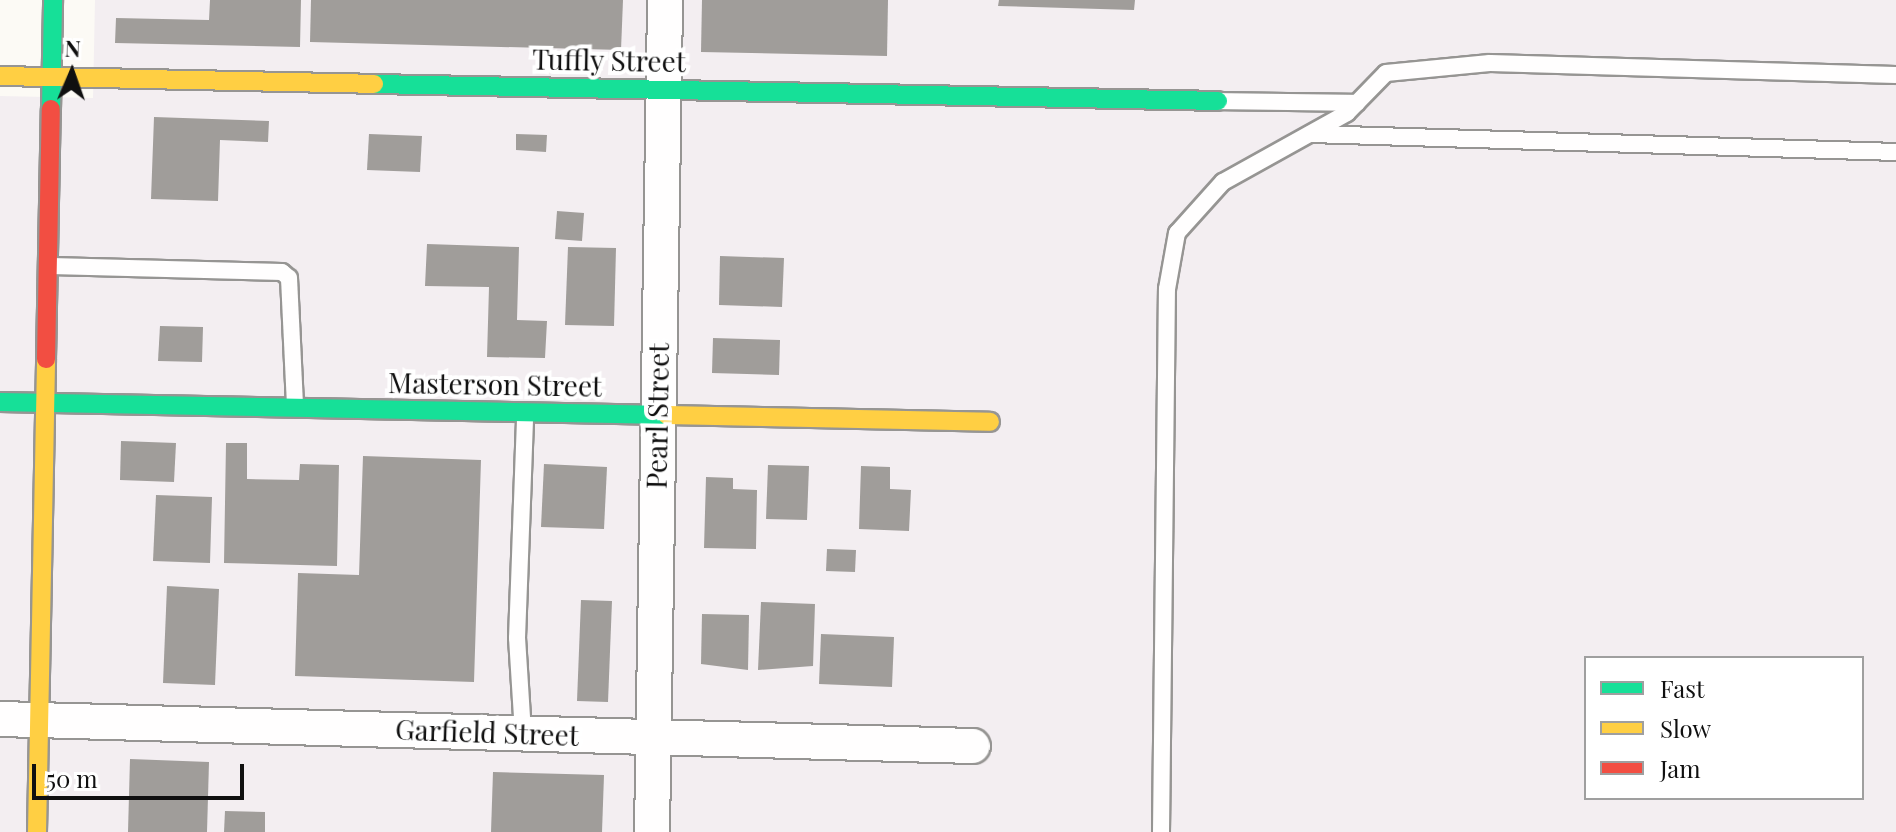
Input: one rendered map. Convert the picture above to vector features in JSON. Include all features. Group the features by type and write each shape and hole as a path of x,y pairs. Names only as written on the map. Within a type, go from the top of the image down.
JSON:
{"street":[{"path":"37,832 53,0"},
{"name":"Pearl Street","path":"652,832 665,0"},
{"name":"Tuffly Street","path":"0,76 1218,101"},
{"name":"Masterson Street","path":"0,402 990,422"},
{"name":"Garfield Street","path":"0,719 973,746"}],"lane":[{"path":"1161,832 1167,289 1177,233 1223,182 1357,103 1386,73 1490,63 1896,75"},
{"path":"1218,101 1357,103"},
{"path":"1309,134 1896,152"},
{"path":"49,266 282,272 289,278 295,410"},
{"path":"523,733 517,638 525,411"}],"shaded area":[{"path":"95,0 1896,0 1896,832 0,832 0,96 93,98"}],"building":[{"path":"210,0 301,0 300,47 115,43 116,18 209,20"},
{"path":"311,0 623,0 621,50 310,42"},
{"path":"702,0 888,0 887,56 701,52"},
{"path":"999,0 1135,0 1134,10 998,6"},
{"path":"154,117 269,121 268,142 220,140 218,201 151,199"},
{"path":"369,134 422,136 420,172 367,170"},
{"path":"516,134 547,135 546,152 516,150"},
{"path":"557,211 584,213 582,241 555,239"},
{"path":"427,244 519,247 517,320 547,321 545,358 487,357 489,287 425,286"},
{"path":"568,247 616,248 614,326 565,325"},
{"path":"720,256 784,258 782,307 719,305"},
{"path":"160,326 203,327 202,362 158,361"},
{"path":"713,338 780,340 779,375 712,373"},
{"path":"121,441 176,443 174,482 120,480"},
{"path":"226,443 247,443 247,479 299,480 300,464 339,465 337,566 224,563"},
{"path":"363,456 481,460 474,682 295,676 298,573 359,575"},
{"path":"544,464 607,467 604,529 541,527"},
{"path":"768,465 809,466 807,520 766,519"},
{"path":"861,466 890,467 890,489 911,490 909,531 859,529"},
{"path":"706,477 733,478 733,489 757,490 756,549 704,548"},
{"path":"156,495 212,497 210,563 153,561"},
{"path":"827,549 856,550 855,572 826,571"},
{"path":"167,586 219,589 215,685 163,683"},
{"path":"581,600 612,601 608,702 577,701"},
{"path":"761,602 815,604 813,666 758,670"},
{"path":"702,614 749,615 748,670 701,664"},
{"path":"821,634 894,637 892,687 819,684"},
{"path":"130,759 209,762 207,832 128,832"},
{"path":"493,772 604,775 602,832 491,832"},
{"path":"225,811 265,812 265,832 224,832"}],"traffic: fast":[{"path":"51,109 53,0"},
{"path":"374,84 1218,101"},
{"path":"0,402 667,415"}],"traffic: slow":[{"path":"0,76 374,84"},
{"path":"37,832 46,359"},
{"path":"667,415 990,422"}],"traffic: jam":[{"path":"46,359 51,109"}]}
